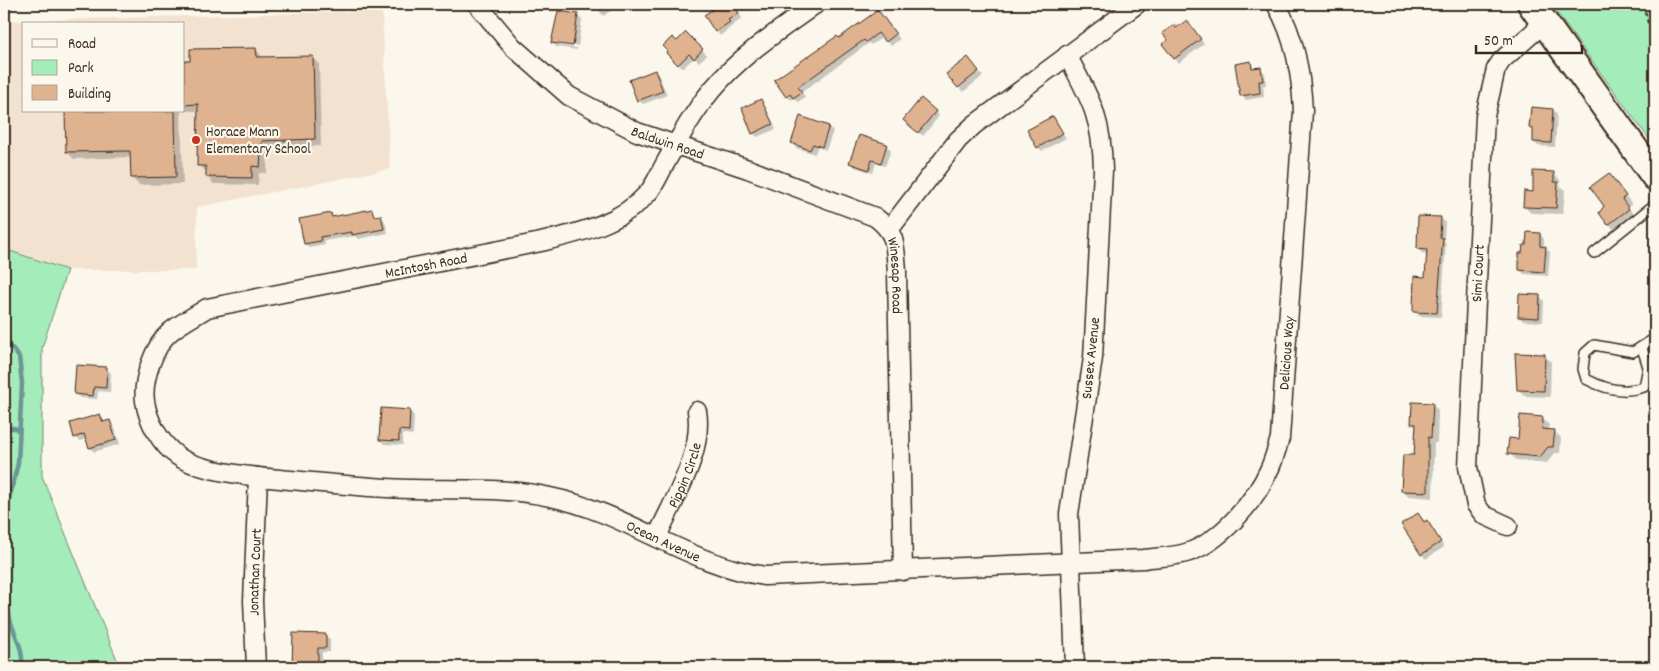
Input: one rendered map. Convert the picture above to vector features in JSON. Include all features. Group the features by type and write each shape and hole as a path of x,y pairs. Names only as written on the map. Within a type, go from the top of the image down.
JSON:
{"main road":[{"path":"1537,13 1655,177"}],"street":[{"name":"Baldwin Road","path":"477,4 513,47 569,96 637,132 748,169 875,217 889,230"},
{"name":"McIntosh Road","path":"258,477 215,470 179,458 156,434 147,413 143,387 153,358 169,332 207,308 581,233 610,220 633,206 648,193 690,120 712,91 736,65 816,4"},
{"name":"Winesap Road","path":"903,571 897,272 894,240 889,230 958,140 974,124 1137,4"},
{"name":"Delicious Way","path":"1071,563 1152,558 1185,553 1206,544 1232,523 1252,500 1270,468 1280,438 1283,412 1303,110 1297,56 1284,18 1276,4"},
{"name":"Simi Court","path":"1508,526 1484,515 1476,505 1468,467 1485,116 1496,69 1537,13"},
{"name":"Sussex Avenue","path":"1067,55 1092,103 1098,120 1103,170 1093,358 1069,514 1075,667"},
{"name":"Pippin Circle","path":"657,537 697,446 697,412"},
{"name":"Ocean Avenue","path":"258,477 384,488 506,492 548,496 578,503 633,525 686,552 738,572 766,576 1071,563"},
{"name":"Jonathan Court","path":"256,667 254,601 258,477"}],"lane":[{"path":"1594,253 1655,204"},
{"path":"1642,348 1648,367 1644,387 1635,390 1619,391 1602,388 1586,379 1583,369 1585,353 1594,345 1633,352 1655,338"}],"path":[{"path":"1643,4 1655,48"}],"shaded area":[{"name":"Horace Mann Elementary School","path":"382,11 390,169 197,207 196,270 67,270 4,249 4,21"}],"green space":[{"path":"1550,4 1655,4 1655,147"},
{"path":"4,249 67,270 42,348 42,476 120,667 4,667"}],"building":[{"path":"721,4 733,4 739,13 715,32 704,15"},
{"path":"878,10 896,34 886,42 878,33 866,42 864,40 798,87 802,92 793,98 790,94 786,97 774,80"},
{"path":"558,11 578,14 573,46 551,43"},
{"path":"1187,20 1201,39 1174,59 1162,44 1168,40 1162,33 1174,25 1176,28"},
{"path":"686,32 703,49 694,59 689,54 678,65 666,53 667,50 663,46 672,37 677,41"},
{"path":"256,48 257,57 313,56 315,139 262,141 260,167 252,166 252,178 206,177 206,166 197,166 198,104 185,105 185,61 190,61 190,49"},
{"path":"968,57 979,71 958,88 946,74"},
{"path":"1251,61 1252,68 1261,67 1263,81 1259,81 1260,93 1240,96 1235,64"},
{"path":"655,70 663,91 637,101 629,80"},
{"path":"921,98 936,111 918,133 903,120"},
{"path":"761,99 773,124 752,134 742,108"},
{"path":"1531,107 1553,109 1551,143 1533,142 1533,129 1529,128"},
{"path":"65,112 175,112 176,177 131,178 130,151 66,152"},
{"path":"800,116 829,126 822,147 813,144 810,150 791,143"},
{"path":"1053,116 1063,133 1037,148 1027,130"},
{"path":"859,135 887,144 881,163 872,160 869,170 849,163"},
{"path":"1533,171 1554,172 1554,182 1558,182 1556,208 1523,207 1524,191 1533,192"},
{"path":"1609,173 1626,196 1622,199 1629,209 1608,225 1599,213 1604,206 1590,187"},
{"path":"372,209 374,216 381,215 384,229 352,235 352,232 320,237 321,241 304,244 299,219 331,213 332,217"},
{"path":"1418,216 1441,217 1440,237 1443,238 1437,313 1413,312 1414,276 1425,277 1427,250 1417,249"},
{"path":"1527,232 1540,233 1540,246 1546,247 1544,272 1519,270 1519,253 1522,253 1523,245 1526,245"},
{"path":"1519,294 1540,295 1539,318 1518,317"},
{"path":"1515,353 1545,354 1544,391 1517,390"},
{"path":"76,365 107,367 106,388 94,387 93,396 74,394"},
{"path":"1412,402 1433,403 1431,438 1428,437 1428,492 1401,491 1403,455 1414,455 1416,424 1411,424"},
{"path":"381,408 410,410 409,431 399,430 399,441 379,440"},
{"path":"100,414 103,422 110,420 116,440 89,448 84,434 74,438 70,423"},
{"path":"1520,415 1543,417 1542,429 1555,430 1553,447 1548,447 1540,457 1507,454 1509,438 1518,439"},
{"path":"1418,513 1424,522 1427,520 1441,542 1421,555 1401,524"},
{"path":"293,633 326,634 326,648 318,648 318,667 292,667"}],"waterway":[{"path":"4,345 12,348 19,357 22,383 18,463 4,520"},
{"path":"4,428 15,428 19,431"},
{"path":"4,581 8,593 9,615 20,647 22,667"}],"place":[{"name":"Horace Mann Elementary School","path":"196,140"}]}
